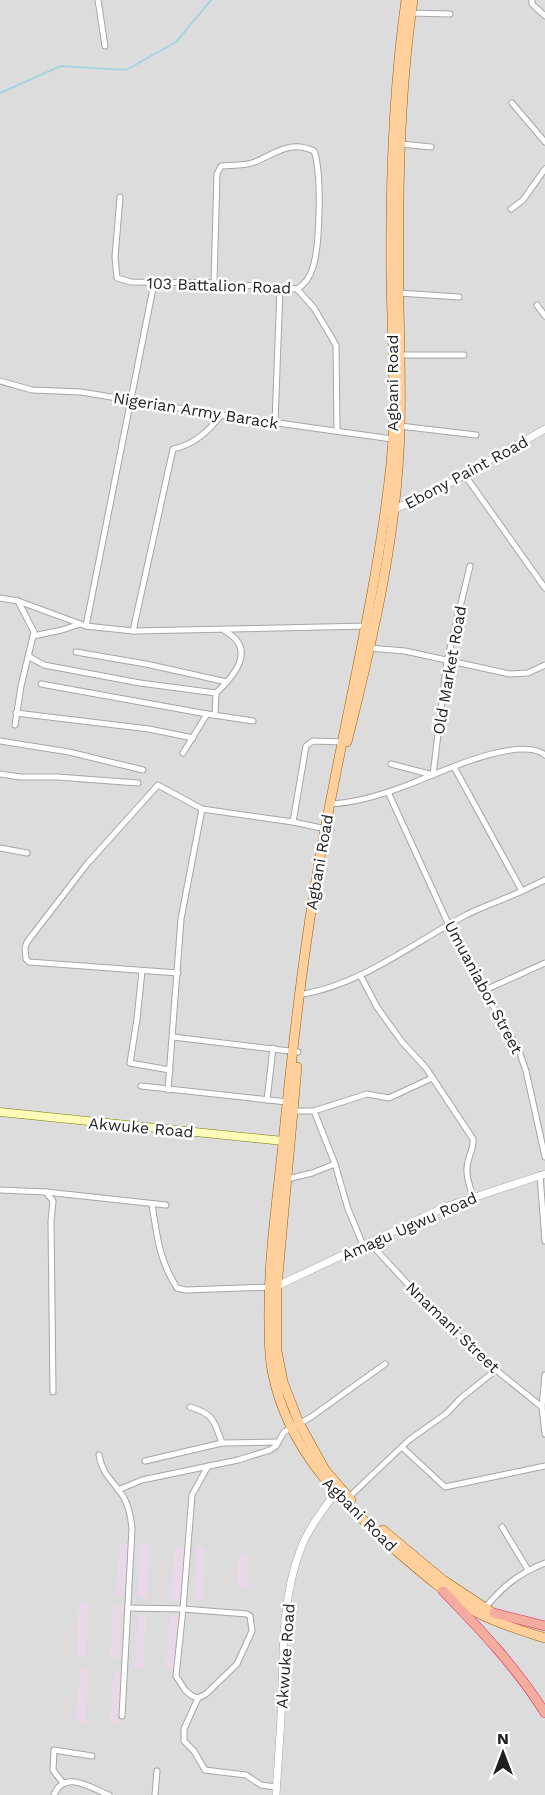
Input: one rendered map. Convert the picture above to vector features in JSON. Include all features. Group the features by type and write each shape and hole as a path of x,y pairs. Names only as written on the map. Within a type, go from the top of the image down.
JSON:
{"highway":[{"path":"443,1591 499,1650 545,1713"},
{"path":"494,1613 545,1626"}],"main road":[{"name":"Agbani Road","path":"344,742 369,648 391,461 392,157 394,103 406,0"},
{"name":"Agbani Road","path":"413,0 401,144 400,426 395,509 344,742 306,942 293,1112 287,1142 273,1287 271,1362 283,1409 295,1425 314,1466 338,1491 443,1591 481,1614 545,1638"},
{"name":"Agbani Road","path":"273,1287 287,1179 287,1102 328,828"},
{"name":"Akwuke Road","path":"0,1112 94,1124 222,1134 287,1142"},
{"name":"Agbani Road","path":"338,1491 443,1580 494,1613 507,1625"}],"street":[{"path":"98,0 105,46"},
{"path":"532,0 532,4 545,16"},
{"path":"411,13 450,14"},
{"path":"512,103 545,142"},
{"path":"401,144 430,147"},
{"name":"103 Battalion Road","path":"120,197 115,275 117,278 154,283 214,283 297,289 306,283 315,257 318,221 317,161 314,151 284,147 253,163 221,166 217,174 214,283"},
{"path":"511,209 523,200 545,169"},
{"path":"83,625 132,401 154,283"},
{"path":"275,422 280,289"},
{"path":"297,289 314,308 336,345 337,431"},
{"path":"399,293 459,297"},
{"path":"537,305 545,316"},
{"path":"400,355 464,355"},
{"name":"Nigerian Army Barack","path":"0,381 33,390 81,392 221,415 392,439"},
{"path":"134,631 174,449 196,439 221,415"},
{"path":"400,426 476,435"},
{"name":"Ebony Paint Road","path":"385,508 395,509 439,489 545,429"},
{"path":"464,474 545,588"},
{"name":"Old Market Road","path":"433,775 447,661 470,566"},
{"path":"0,598 18,601 83,625 134,631 370,627"},
{"path":"15,725 33,636 33,628 18,601"},
{"path":"33,636 83,625"},
{"path":"215,716 216,693 237,669 242,658 240,646 234,636 223,630"},
{"path":"369,648 397,649 515,674 534,672 545,665"},
{"path":"76,652 146,664 227,682"},
{"path":"28,656 44,665 140,683 216,693"},
{"path":"41,684 166,708 253,721"},
{"path":"16,713 149,729 193,738"},
{"path":"183,753 207,714"},
{"path":"0,741 69,752 143,770"},
{"path":"293,822 306,746 313,741 344,742"},
{"path":"333,804 388,792 495,753 524,749 542,753"},
{"path":"391,764 433,775"},
{"path":"454,767 522,891"},
{"path":"0,774 138,783"},
{"path":"178,973 29,962 26,959 25,948 27,942 87,864 154,787 161,785 202,809 328,828"},
{"name":"Umuaniabor Street","path":"388,792 463,956 510,1033 522,1058 545,1157"},
{"path":"168,1089 181,919 202,809"},
{"path":"0,848 27,853"},
{"path":"304,994 325,990 360,975 466,915 545,880"},
{"path":"484,990 545,963"},
{"path":"142,971 130,1063 170,1070"},
{"path":"360,975 376,1007 432,1078 473,1139 474,1146 469,1157 467,1174 473,1197"},
{"path":"173,1037 296,1051"},
{"path":"267,1100 273,1048"},
{"path":"293,1112 314,1111 367,1094 390,1098 432,1078"},
{"path":"141,1086 287,1102"},
{"name":"Nnamani Street","path":"314,1111 335,1164 348,1209 366,1244 438,1317 496,1370 542,1407"},
{"path":"287,1179 335,1164"},
{"path":"543,1175 545,1242"},
{"name":"Amagu Ugwu Road","path":"273,1287 445,1207 543,1175"},
{"path":"0,1190 46,1192 166,1205"},
{"path":"46,1192 53,1201 51,1221 53,1392"},
{"path":"152,1204 159,1252 166,1272 177,1288 186,1290 273,1287"},
{"path":"118,1490 142,1480 208,1466 273,1448 283,1433 312,1417 385,1364"},
{"path":"348,1498 410,1440 447,1413 461,1398 496,1370"},
{"path":"545,1375 542,1407 545,1434"},
{"path":"190,1407 211,1416 222,1443"},
{"path":"145,1461 222,1443 278,1442"},
{"path":"403,1448 445,1487 545,1466"},
{"path":"99,1455 103,1472 118,1490 130,1513 132,1529 122,1716"},
{"path":"198,1698 185,1690 176,1676 192,1495 208,1466"},
{"name":"Akwuke Road","path":"276,1791 282,1658 290,1591 302,1547 314,1523 338,1491"},
{"path":"502,1527 528,1570"},
{"path":"485,1608 502,1588 528,1570 545,1563"},
{"path":"128,1608 249,1615 252,1631 237,1664 206,1694 198,1698 184,1729 184,1741 194,1751 205,1770 246,1775 276,1791"},
{"path":"63,1783 53,1770 54,1750 92,1756"},
{"path":"155,1795 157,1771"},
{"path":"54,1795 57,1788 72,1780 110,1795"}],"shaded area":[{"path":"0,0 545,0 545,1795 0,1795"},
{"path":"120,1544 128,1544 124,1596 116,1595"},
{"path":"140,1544 149,1544 147,1597 138,1597"},
{"path":"175,1547 185,1548 181,1601 171,1600"},
{"path":"197,1547 205,1548 203,1600 195,1600"},
{"path":"239,1554 248,1554 247,1588 237,1587"},
{"path":"79,1604 89,1604 86,1656 77,1656"},
{"path":"113,1606 122,1606 119,1658 110,1658"},
{"path":"138,1614 146,1614 144,1668 135,1667"},
{"path":"170,1614 179,1615 175,1670 166,1669"},
{"path":"80,1669 89,1671 85,1723 76,1723"},
{"path":"114,1671 122,1672 118,1723 110,1722"}],"waterway":[{"path":"0,93 61,66 126,70 176,42 211,0"}]}
